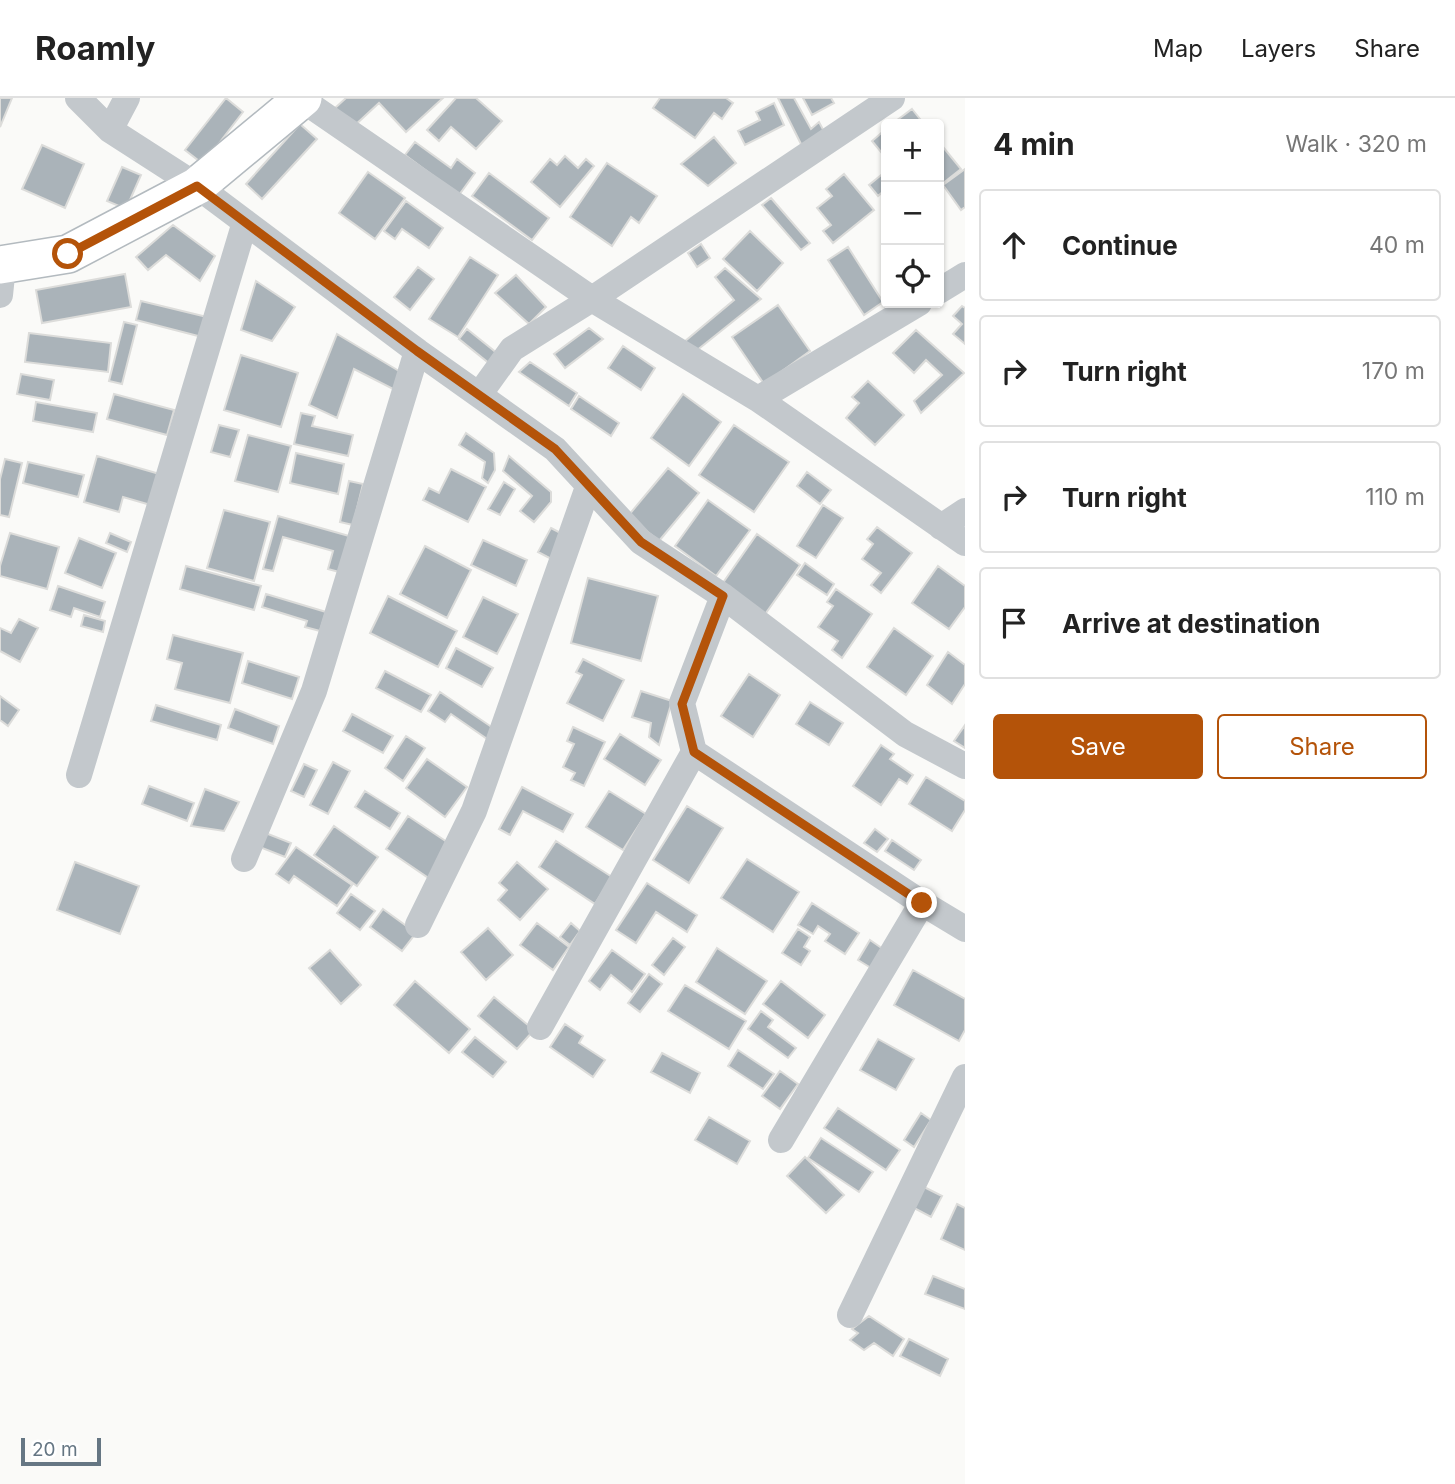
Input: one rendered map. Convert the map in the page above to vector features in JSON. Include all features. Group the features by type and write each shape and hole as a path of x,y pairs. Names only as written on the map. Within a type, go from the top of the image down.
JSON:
{"main road":[{"path":"1,275 68,254 197,186 302,99"}],"street":[{"path":"78,98 110,130 197,186 417,351 555,449 641,542 723,596 905,734 965,766"},
{"path":"110,130 127,98"},
{"path":"479,394 512,349 592,299 892,98"},
{"path":"302,99 592,299 758,399 965,542"},
{"path":"79,775 245,222"},
{"path":"944,288 965,275"},
{"path":"758,399 911,308"},
{"path":"244,859 314,691 417,351"},
{"path":"418,925 474,811 588,487"},
{"path":"941,527 965,511"},
{"path":"723,596 682,704 694,752 965,929"},
{"path":"540,1027 694,752"},
{"path":"781,1140 922,903"},
{"path":"850,1315 965,1077"}],"building":[{"path":"0,98 12,98 0,127"},
{"path":"226,98 243,112 203,164 185,150"},
{"path":"346,98 443,98 406,132 379,103 353,127 335,108"},
{"path":"456,98 476,98 502,121 476,149 451,127 439,141 427,130"},
{"path":"660,98 726,98 733,103 722,119 714,113 695,138 653,108"},
{"path":"778,98 794,98 811,129 819,122 826,135 803,148"},
{"path":"803,98 831,98 834,103 812,115"},
{"path":"774,103 784,125 745,145 738,131 760,120 756,112"},
{"path":"912,109 920,119 899,119"},
{"path":"300,124 317,139 262,199 246,184"},
{"path":"881,133 881,152 872,141"},
{"path":"714,137 736,163 708,186 681,164"},
{"path":"415,142 451,168 457,159 475,173 459,195 405,155"},
{"path":"42,145 84,164 65,208 22,189"},
{"path":"944,148 961,169 944,182"},
{"path":"565,156 578,168 586,159 594,166 560,207 531,182 550,159 557,165"},
{"path":"607,163 657,196 639,223 631,217 612,246 570,217"},
{"path":"122,167 141,175 126,209 107,201"},
{"path":"965,169 965,207 961,210 944,184"},
{"path":"368,172 405,198 375,239 339,213"},
{"path":"489,173 549,218 532,240 472,196"},
{"path":"844,174 874,210 833,243 823,231 831,225 817,208 832,196 826,189"},
{"path":"881,175 881,193 878,196 869,185"},
{"path":"771,198 810,243 801,250 762,205"},
{"path":"406,201 443,228 429,248 402,229 395,239 384,231"},
{"path":"173,225 215,256 200,281 166,255 148,270 136,257"},
{"path":"750,231 783,263 757,291 723,259"},
{"path":"701,244 710,258 697,267 688,253"},
{"path":"848,247 881,299 881,303 864,315 828,260"},
{"path":"470,257 498,275 458,337 429,319"},
{"path":"418,267 434,279 410,310 394,297"},
{"path":"725,268 761,299 696,351 684,342 734,300 715,277"},
{"path":"125,274 131,307 42,323 36,290"},
{"path":"516,275 546,307 529,324 495,293"},
{"path":"256,281 295,307 272,341 241,330"},
{"path":"141,301 207,317 202,337 136,320"},
{"path":"778,305 810,351 764,384 732,337"},
{"path":"962,306 965,308 965,344 953,334 962,324 953,316"},
{"path":"124,322 137,325 122,384 109,381"},
{"path":"589,328 603,339 565,368 554,354"},
{"path":"467,329 498,354 490,364 459,339"},
{"path":"916,330 964,373 921,413 914,401 942,375 926,360 914,373 893,353"},
{"path":"29,333 111,343 108,372 25,362"},
{"path":"337,334 404,374 395,390 354,369 337,418 309,405"},
{"path":"623,346 655,368 641,390 608,368"},
{"path":"241,355 298,373 281,427 224,410"},
{"path":"530,362 577,393 569,406 519,372"},
{"path":"21,374 54,380 50,400 17,394"},
{"path":"868,381 904,415 875,445 846,418 859,403 852,397"},
{"path":"114,394 174,410 167,435 107,419"},
{"path":"683,394 721,422 689,466 651,438"},
{"path":"579,396 619,423 611,436 571,409"},
{"path":"36,402 97,413 93,432 33,421"},
{"path":"301,413 315,416 312,426 353,435 348,456 294,444"},
{"path":"219,425 239,430 230,457 211,452"},
{"path":"734,425 789,462 754,512 699,475"},
{"path":"466,433 494,453 495,470 488,483 482,478 485,462 459,445"},
{"path":"248,435 291,446 278,492 235,481"},
{"path":"296,453 344,464 338,494 290,483"},
{"path":"97,456 163,475 154,506 123,497 119,512 84,502"},
{"path":"509,456 551,492 551,502 534,522 520,511 532,496 503,471"},
{"path":"5,459 22,463 9,517 0,515 0,479"},
{"path":"28,462 84,475 78,497 23,483"},
{"path":"668,468 699,493 659,541 628,516"},
{"path":"451,469 486,487 468,522 423,500 429,488 439,493"},
{"path":"807,472 831,490 820,504 797,486"},
{"path":"349,481 363,484 353,525 340,522"},
{"path":"504,482 515,489 500,515 488,509"},
{"path":"708,500 750,530 716,576 675,546"},
{"path":"823,505 843,518 816,558 797,546"},
{"path":"224,510 270,522 254,581 207,568"},
{"path":"278,516 349,536 339,572 328,569 333,551 283,537 273,571 263,569"},
{"path":"877,527 912,553 881,593 871,585 881,573 862,559 873,544 867,539"},
{"path":"551,528 570,538 557,562 538,552"},
{"path":"10,533 59,547 47,589 0,576 0,566"},
{"path":"110,533 131,542 127,552 106,543"},
{"path":"757,534 800,565 761,620 718,590"},
{"path":"79,538 116,553 102,588 65,573"},
{"path":"483,540 527,560 516,586 471,565"},
{"path":"425,546 471,570 447,618 400,594"},
{"path":"805,563 834,584 827,595 797,575"},
{"path":"186,566 261,586 254,610 180,589"},
{"path":"938,566 965,586 965,607 949,629 912,603"},
{"path":"588,578 658,596 641,661 571,643"},
{"path":"58,586 105,602 100,617 74,608 71,617 50,610"},
{"path":"836,589 872,614 842,658 832,650 838,641 818,627 833,606 827,602"},
{"path":"266,594 326,612 320,631 305,627 307,621 262,607"},
{"path":"388,596 457,631 438,667 370,633"},
{"path":"483,597 518,614 497,654 463,637"},
{"path":"84,615 105,621 103,632 81,626"},
{"path":"19,619 38,628 20,662 0,651 0,628 11,633"},
{"path":"894,628 933,656 906,695 867,667"},
{"path":"173,635 243,653 230,703 175,689 182,663 167,659"},
{"path":"456,648 493,668 482,687 446,668"},
{"path":"948,652 965,665 965,684 952,704 927,685"},
{"path":"583,659 624,680 603,721 567,703 582,675 576,672"},
{"path":"248,661 299,677 292,699 242,683"},
{"path":"385,671 431,695 421,712 376,688"},
{"path":"749,674 780,695 753,737 721,716"},
{"path":"641,691 672,701 659,745 649,737 651,723 632,717"},
{"path":"440,692 499,732 493,743 451,714 445,722 428,711"},
{"path":"0,696 19,710 8,726 0,720"},
{"path":"810,702 843,723 829,745 796,724"},
{"path":"156,705 221,725 217,740 151,721"},
{"path":"235,709 279,726 273,744 228,728"},
{"path":"352,714 393,736 383,753 343,731"},
{"path":"965,725 965,748 954,741"},
{"path":"573,727 605,742 584,786 571,780 575,773 563,767 574,744 567,741"},
{"path":"620,734 661,760 645,785 604,759"},
{"path":"406,736 425,748 403,781 385,768"},
{"path":"881,745 894,754 890,759 913,775 907,784 899,779 881,805 853,786"},
{"path":"427,759 467,787 445,817 406,788"},
{"path":"333,762 350,771 328,814 310,805"},
{"path":"304,764 317,770 304,797 291,791"},
{"path":"926,777 965,801 965,810 952,831 909,804"},
{"path":"149,786 194,803 187,821 142,804"},
{"path":"522,787 573,814 563,832 523,811 510,835 499,829"},
{"path":"205,789 239,802 224,831 191,826"},
{"path":"365,791 400,813 390,829 355,807"},
{"path":"609,791 646,814 623,850 586,827"},
{"path":"687,806 723,828 689,883 653,860"},
{"path":"408,816 453,846 430,879 386,849"},
{"path":"334,826 378,857 357,886 314,855"},
{"path":"875,829 888,839 877,852 864,843"},
{"path":"263,832 291,843 285,857 257,846"},
{"path":"892,840 921,860 914,870 885,851"},
{"path":"556,841 612,877 595,904 539,867"},
{"path":"296,847 352,885 337,906 294,876 289,883 276,874"},
{"path":"747,859 799,892 773,932 721,898"},
{"path":"75,862 139,886 120,934 57,910"},
{"path":"517,862 548,889 520,920 498,900 507,890 499,883"},
{"path":"647,883 697,915 687,932 656,912 636,943 616,930"},
{"path":"351,894 375,911 360,930 337,913"},
{"path":"812,903 859,933 845,954 825,941 830,934 818,926 813,934 798,925"},
{"path":"383,909 416,933 402,951 370,927"},
{"path":"537,923 569,947 553,970 520,945"},
{"path":"571,923 580,931 570,945 560,937"},
{"path":"488,928 513,955 486,980 461,952"},
{"path":"798,929 810,937 804,947 810,951 801,965 782,953"},
{"path":"673,938 685,947 664,975 652,965"},
{"path":"870,940 883,949 871,968 858,960"},
{"path":"717,948 767,981 745,1014 696,982"},
{"path":"330,950 361,985 341,1004 309,968"},
{"path":"612,950 645,974 632,992 611,975 600,990 589,981"},
{"path":"913,970 965,999 965,1030 959,1041 894,1005"},
{"path":"649,974 662,984 640,1012 628,1003"},
{"path":"415,981 470,1029 449,1053 394,1005"},
{"path":"781,981 825,1015 808,1038 763,1004"},
{"path":"685,985 746,1021 729,1049 668,1011"},
{"path":"494,997 534,1030 517,1049 478,1016"},
{"path":"761,1011 773,1020 768,1027 796,1048 788,1058 748,1029"},
{"path":"565,1024 583,1036 579,1043 605,1060 593,1077 550,1047"},
{"path":"475,1037 506,1062 493,1077 462,1052"},
{"path":"878,1039 914,1059 896,1090 860,1070"},
{"path":"738,1050 774,1074 763,1089 728,1066"},
{"path":"662,1053 700,1073 690,1093 651,1072"},
{"path":"780,1071 798,1084 780,1109 762,1096"},
{"path":"838,1108 900,1150 886,1170 824,1128"},
{"path":"921,1113 931,1120 914,1147 904,1140"},
{"path":"709,1117 750,1141 737,1164 695,1140"},
{"path":"821,1138 873,1172 859,1192 808,1158"},
{"path":"805,1157 844,1195 826,1213 787,1176"},
{"path":"924,1187 942,1196 931,1217 914,1208"},
{"path":"957,1204 965,1208 965,1250 941,1239"},
{"path":"933,1276 965,1289 965,1309 925,1294"},
{"path":"869,1316 904,1339 893,1356 874,1343 864,1350 850,1340 858,1333 852,1329"},
{"path":"909,1339 948,1359 940,1376 900,1356"}],"route":[{"path":"68,254 197,186 417,351 555,449 641,542 723,596 682,704 694,752 922,903"}]}
